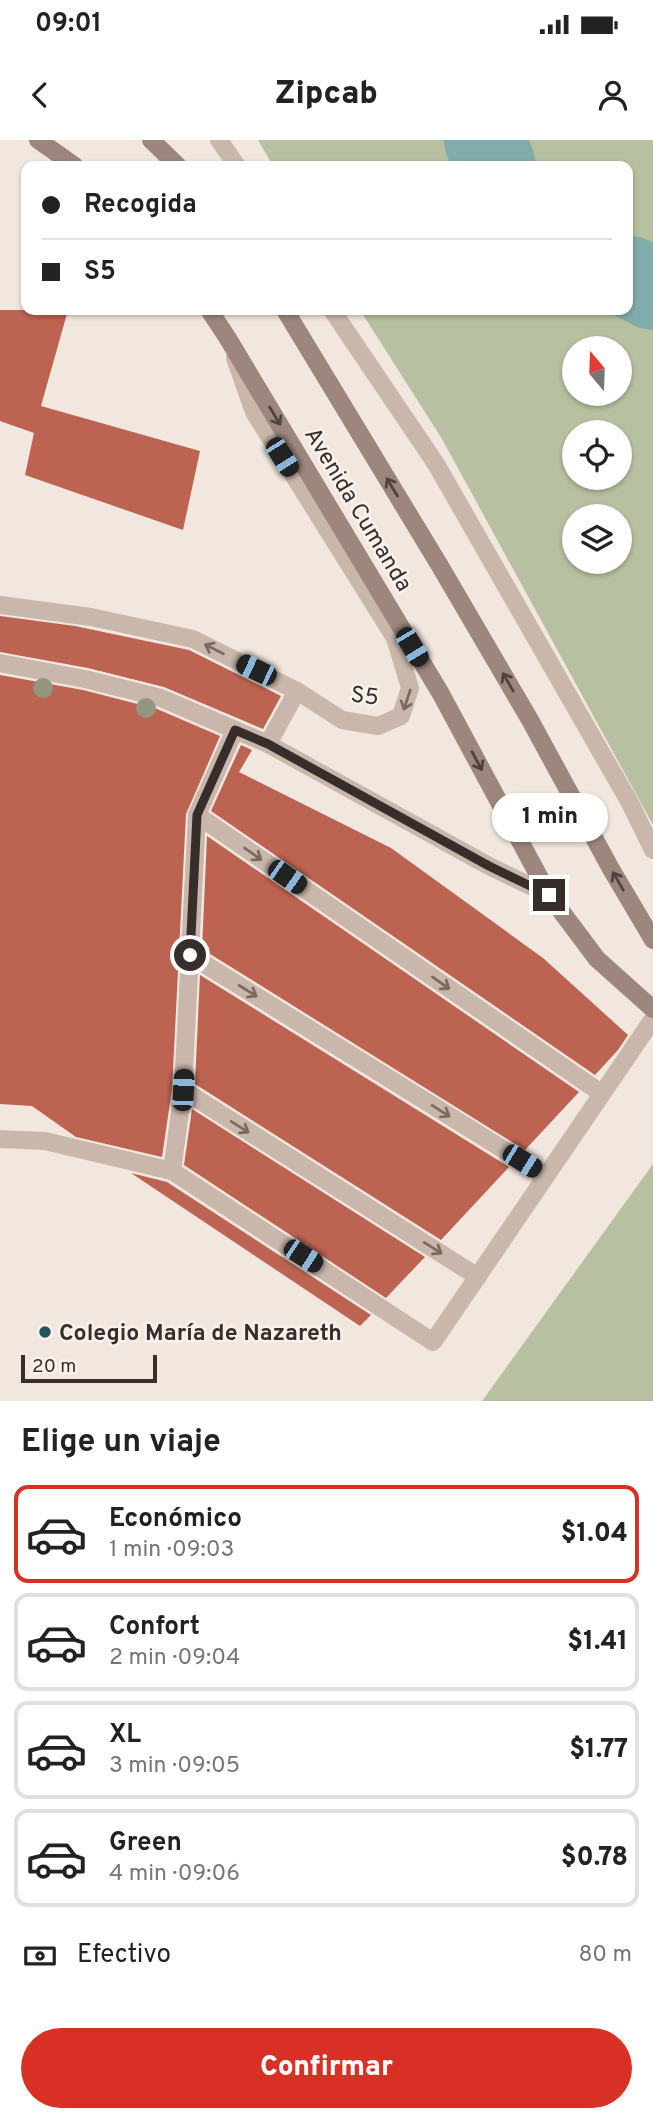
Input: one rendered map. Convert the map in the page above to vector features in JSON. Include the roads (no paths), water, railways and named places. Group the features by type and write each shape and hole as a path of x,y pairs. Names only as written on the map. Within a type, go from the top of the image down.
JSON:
{"main road":[{"path":"38,140 68,161"},
{"path":"151,140 173,161"},
{"name":"Avenida Cumanda","path":"213,315 441,694 549,895 597,959 653,1009"},
{"name":"Avenida Cumanda","path":"288,315 523,708 653,940"}],"lane":[{"path":"219,140 234,161"},
{"path":"335,315 436,464 623,790 653,850"},
{"name":"S5","path":"0,605 91,617 193,639 297,691 342,720 378,726 401,716 410,688 395,638 254,412 228,337"},
{"path":"0,663 161,698 268,744 489,866 549,895"},
{"path":"268,744 297,691"},
{"path":"172,1171 183,1090 197,815 235,730"},
{"path":"197,815 601,1093"},
{"path":"190,955 546,1175"},
{"path":"0,1139 45,1141 172,1171 433,1342 653,1019"},
{"path":"183,1090 478,1277"}],"waterway":[{"path":"485,140 493,161"},
{"path":"633,279 653,289"}],"place":[{"name":"Colegio María de Nazareth","path":"45,1332"}]}
